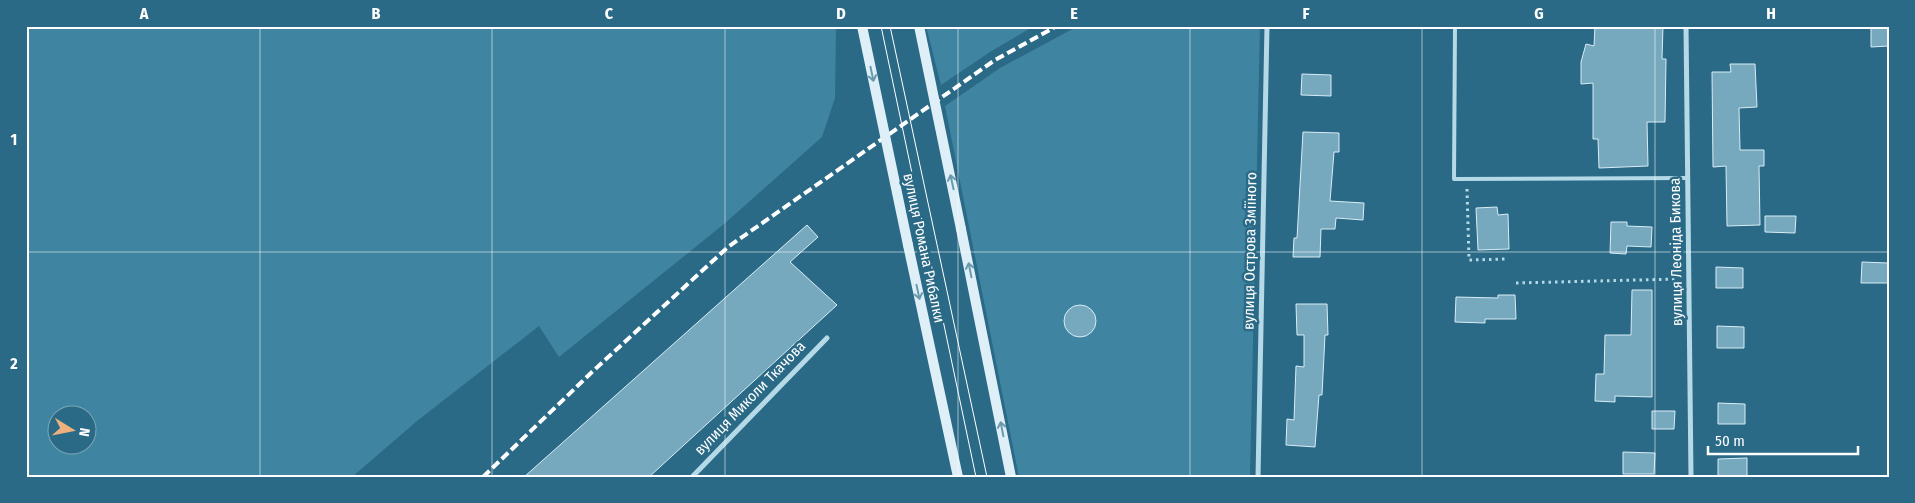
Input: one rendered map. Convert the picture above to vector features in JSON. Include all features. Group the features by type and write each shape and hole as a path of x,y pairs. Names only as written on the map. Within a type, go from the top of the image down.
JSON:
{"main road":[{"name":"вулиця Романа Рибалки","path":"862,26 958,477"},
{"path":"919,26 962,229 1011,477"}],"street":[{"name":"вулиця Острова Зміїного","path":"1258,477 1267,26"},
{"name":"вулиця Леоніда Бикова","path":"1686,26 1691,477"},
{"name":"вулиця Миколи Ткачова","path":"692,477 827,338"}],"lane":[{"path":"1455,26 1454,179 1688,178"}],"path":[{"path":"1466,178 1469,260 1506,259"},
{"path":"1516,282 1689,279"}],"shaded area":[{"path":"26,26 836,26 835,98 822,137 724,224 559,357 539,326 417,421 352,477 26,477"},
{"path":"926,26 1034,26 990,52 941,85"},
{"path":"1078,26 1260,26 1250,477 1019,477 945,106 1000,68"}],"building":[{"path":"1595,26 1663,26 1662,59 1666,59 1665,122 1647,122 1648,166 1599,168 1598,139 1593,139 1593,83 1581,84 1581,62 1586,44 1594,46"},
{"path":"1871,26 1889,26 1889,46 1871,47"},
{"path":"1730,64 1755,64 1757,107 1739,108 1740,150 1764,150 1764,166 1759,166 1760,225 1727,226 1726,166 1713,167 1712,72 1731,72"},
{"path":"1302,74 1331,75 1331,96 1301,95"},
{"path":"1303,132 1339,133 1339,152 1334,152 1330,201 1364,203 1363,220 1336,218 1335,229 1321,229 1320,257 1293,257 1294,238 1297,238"},
{"path":"1497,207 1498,215 1508,214 1509,249 1478,250 1476,208"},
{"path":"1765,216 1796,216 1795,233 1765,232"},
{"path":"1611,222 1627,222 1627,226 1652,227 1651,247 1627,246 1626,254 1610,253"},
{"path":"807,225 818,237 790,262 837,305 649,477 524,477"},
{"path":"1862,262 1888,263 1888,283 1861,283"},
{"path":"1716,267 1743,268 1743,288 1716,288"},
{"path":"1632,290 1652,290 1652,397 1615,396 1615,402 1595,401 1596,374 1604,374 1605,335 1631,335"},
{"path":"1498,295 1515,295 1516,319 1485,319 1485,323 1455,322 1456,297 1498,298"},
{"path":"1296,304 1327,304 1328,335 1325,335 1322,395 1319,395 1315,447 1286,445 1287,419 1294,420 1296,366 1304,367 1304,335 1297,335"},
{"path":"1080,305 1092,309 1096,321 1092,333 1080,337 1068,333 1064,321 1068,309"},
{"path":"1717,326 1744,327 1744,348 1717,348"},
{"path":"1718,403 1745,404 1745,424 1718,424"},
{"path":"1652,411 1675,411 1674,429 1652,429"},
{"path":"1623,452 1655,453 1654,474 1623,474"},
{"path":"1747,458 1747,477 1718,477 1718,459"}],"tram line":[{"path":"881,26 976,477"},
{"path":"890,26 987,477"}],"railway":[{"path":"483,477 592,372 728,247 995,60 1057,26"}]}
